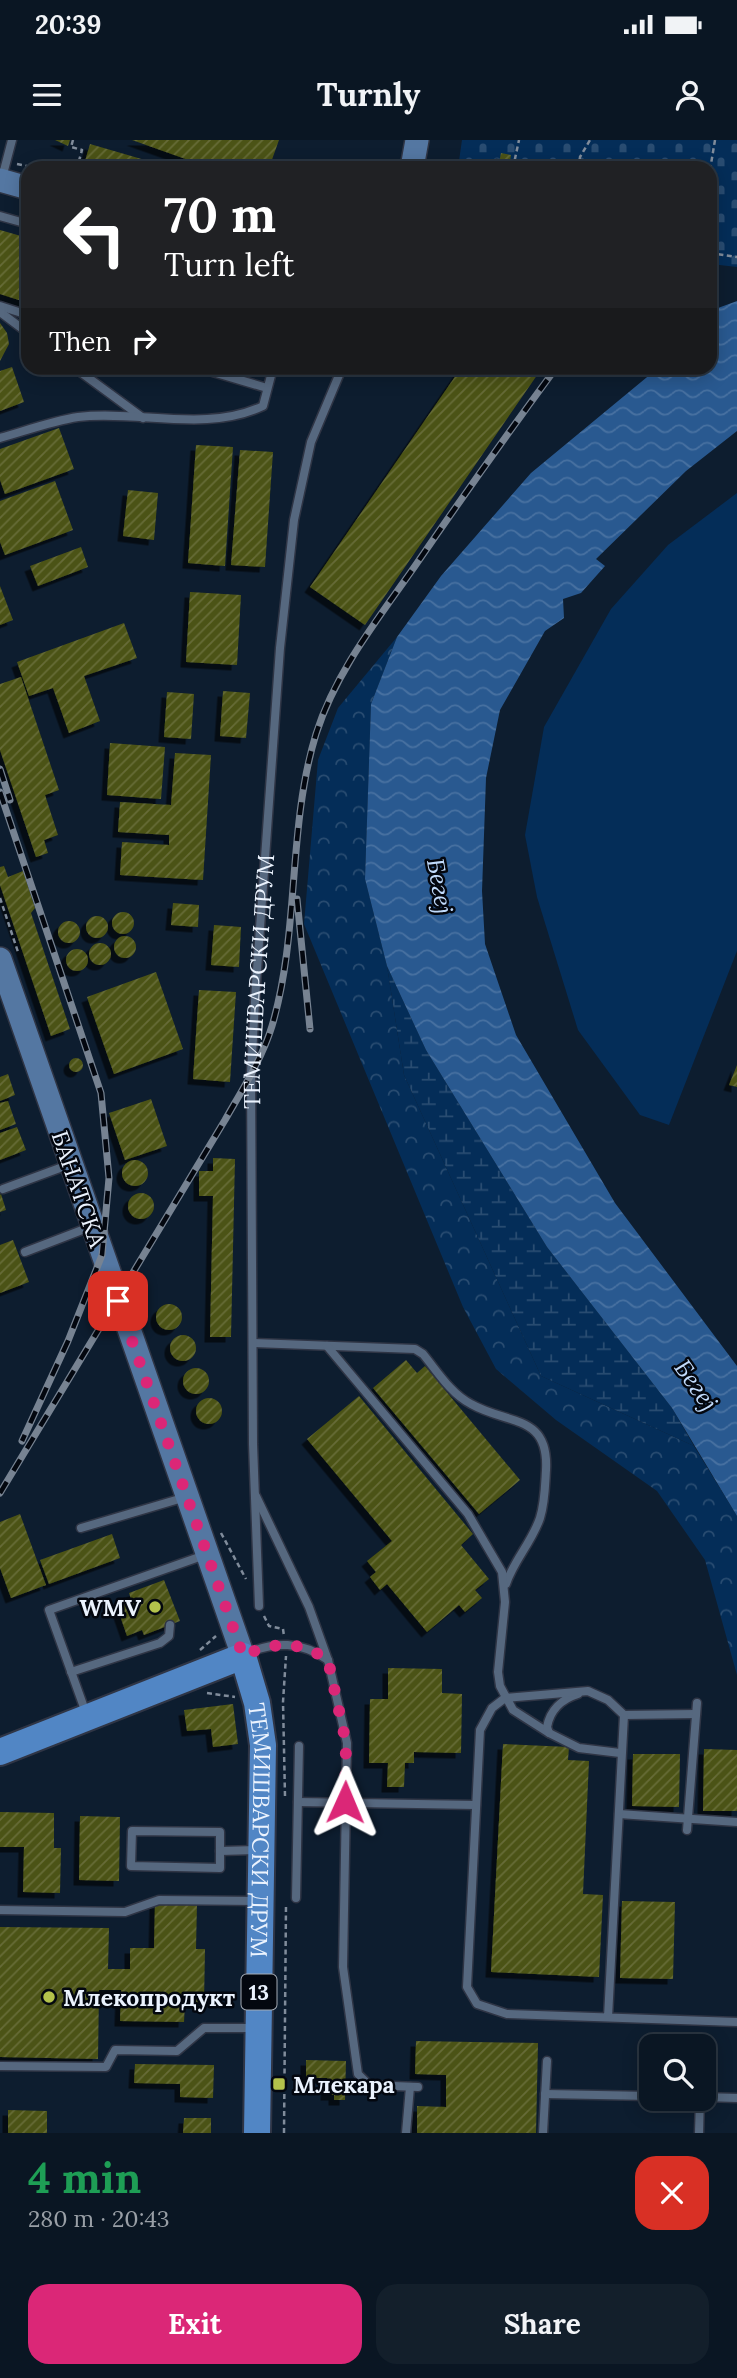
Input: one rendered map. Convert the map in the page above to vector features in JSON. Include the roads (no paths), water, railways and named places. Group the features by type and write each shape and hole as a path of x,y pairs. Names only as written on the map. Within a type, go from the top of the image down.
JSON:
{"main road":[{"path":"413,161 417,140"},
{"path":"1,180 21,186"},
{"name":"БАНАТСКА","path":"0,960 243,1656"},
{"path":"0,1752 243,1656"},
{"name":"ТЕМИШВАРСКИ ДРУМ","path":"243,1656 261,1725 262,1850 257,2133"}],"lane":[{"path":"1,180 12,140"},
{"path":"0,216 21,223"},
{"path":"0,306 21,313"},
{"path":"0,312 21,328"},
{"path":"85,375 143,418"},
{"path":"223,375 267,388"},
{"path":"0,438 79,417 202,419 243,416 264,406 271,375"},
{"name":"ТЕМИШВАРСКИ ДРУМ","path":"259,1606 254,1493 251,1073 280,648 294,520 311,442 339,375"},
{"path":"3,1189 71,1164"},
{"path":"25,1252 93,1226"},
{"path":"253,1343 415,1349 423,1354 460,1397 485,1411 516,1420 545,1441 544,1501 540,1518 515,1561 505,1587"},
{"path":"327,1346 468,1514 502,1572 505,1587 498,1672 505,1698 513,1710 579,1748 620,1753"},
{"path":"254,1493 309,1606 328,1660 346,1743 343,1967 358,2074 369,2085 414,2087 406,2133"},
{"path":"81,1528 188,1496"},
{"path":"88,1719 49,1611 153,1579 208,1554"},
{"path":"71,1672 160,1643 169,1636 170,1625"},
{"path":"243,1656 271,1646 296,1644 313,1650 328,1660"},
{"path":"549,1733 548,1719 560,1704 588,1691"},
{"path":"696,1714 624,1715 608,1700 588,1691 505,1698 492,1708 480,1730 467,1987 470,1996 485,2008 507,2014 737,2022"},
{"path":"687,1830 697,1703"},
{"path":"608,2017 624,1715"},
{"path":"296,1898 299,1746"},
{"path":"298,1802 476,1805"},
{"path":"619,1814 737,1822"},
{"path":"132,1831 220,1832 220,1851 220,1868 131,1866 132,1831"},
{"path":"220,1851 262,1850"},
{"path":"0,1910 125,1912 159,1900 261,1901"},
{"path":"0,2066 106,2067 115,2050 177,2051 204,2028 259,2028"},
{"path":"543,2133 547,2061"},
{"path":"545,2094 639,2096"},
{"path":"716,2098 737,2098"},
{"path":"699,2133 701,2111"}],"water":[{"name":"Бегеј","path":"737,301 737,431 686,471 596,559 605,566 581,593 563,599 564,618 545,631 500,710 486,778 482,891 485,944 516,1035 615,1203 737,1366 737,1516 672,1408 547,1247 426,1050 387,966 365,879 371,704 397,637 441,576 531,473 650,375 717,375 718,308"}],"railway":[{"path":"0,1493 225,1120 263,1050 281,990 301,806 307,770 324,711 346,667 373,626 551,375"},
{"path":"0,769 10,800"},
{"path":"0,792 101,1093 109,1178 102,1255 68,1341 22,1441"},
{"path":"297,899 310,1029"}],"place":[{"name":"WMV","path":"155,1607"},
{"name":"Млекопродукт","path":"49,1997"},
{"name":"Млекара","path":"279,2084"}]}
